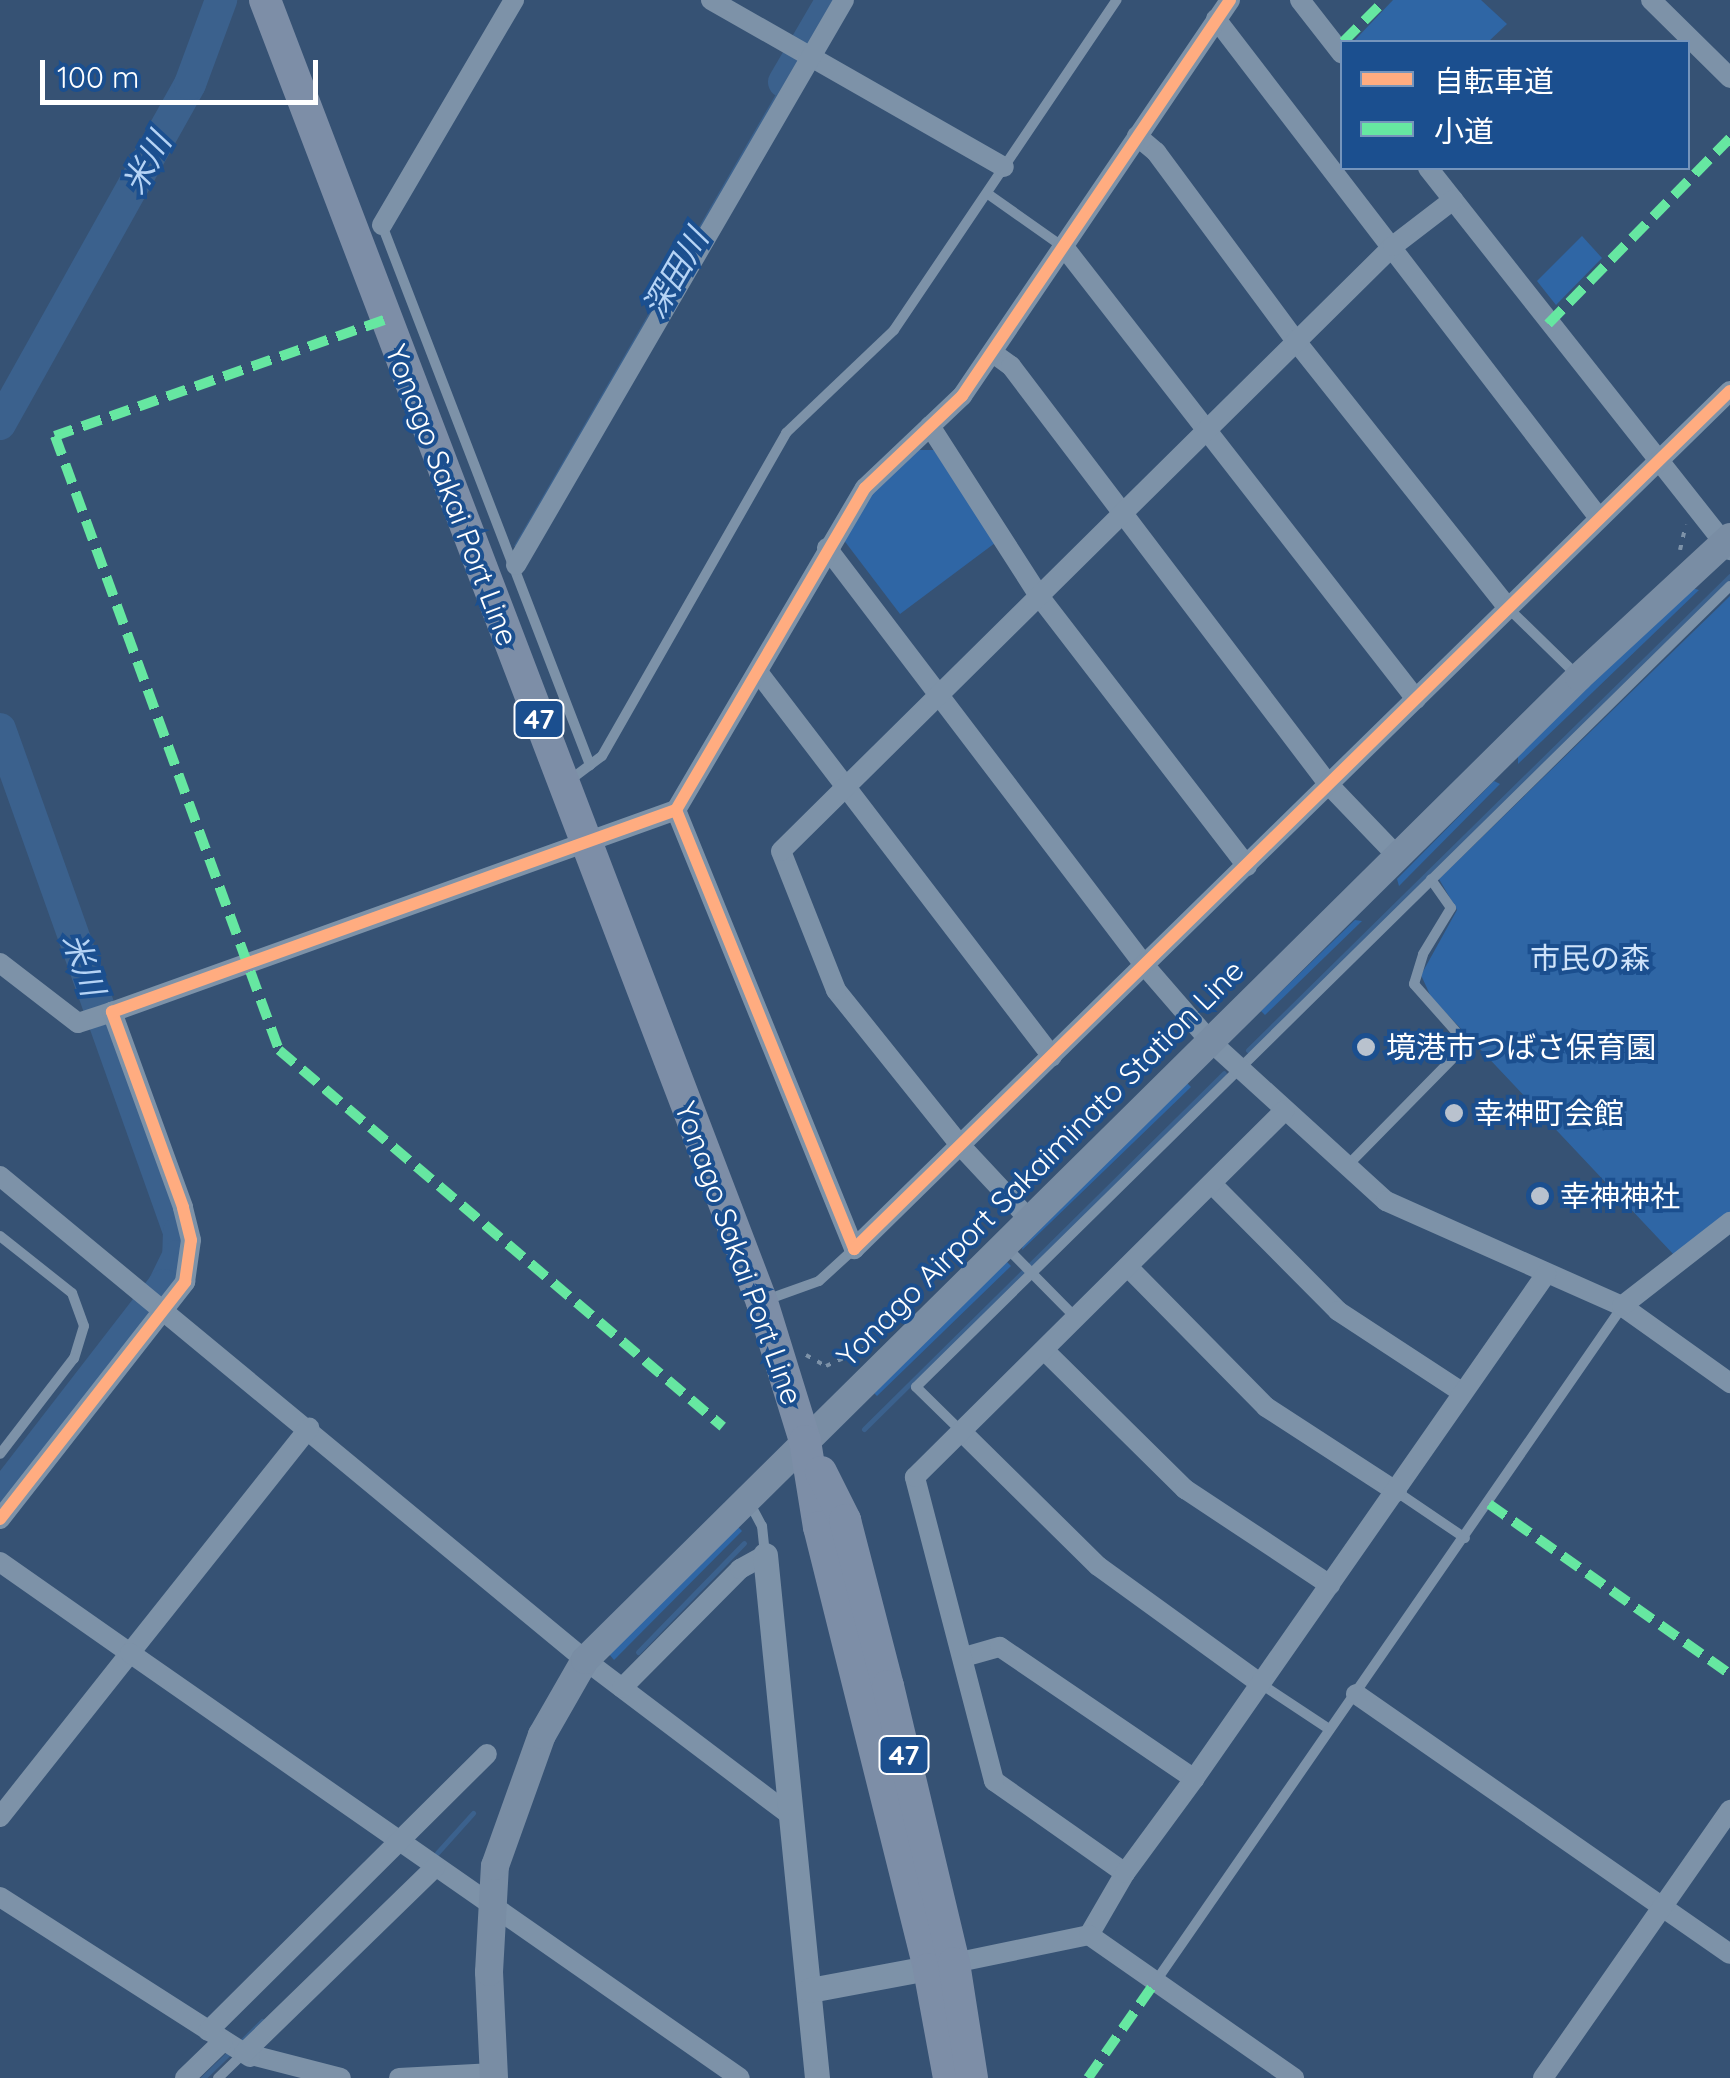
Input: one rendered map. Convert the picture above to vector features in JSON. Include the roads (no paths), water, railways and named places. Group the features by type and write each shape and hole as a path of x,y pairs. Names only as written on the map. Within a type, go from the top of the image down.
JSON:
{"main road":[{"name":"Yonago Sakai Port Line","path":"264,0 577,775 586,844 762,1302 805,1441 819,1527 972,2078"},
{"name":"Yonago Airport Sakaiminato Station Line","path":"494,2075 493,1906 510,1810 542,1735 585,1660 1579,677 1728,543"},
{"name":"Yonago Sakai Port Line","path":"941,1966 949,2078"}],"street":[{"path":"382,225 514,0"},
{"path":"711,0 1004,167"},
{"path":"516,564 844,0"},
{"path":"0,963 78,1023 676,810 865,488 930,426 994,353 1230,0"},
{"path":"1300,0 1340,51"},
{"path":"1651,0 1730,78"},
{"path":"1216,18 1599,518"},
{"path":"1137,136 1156,152 1295,340 1508,608"},
{"path":"1430,170 1655,463 1728,543"},
{"path":"1028,1218 960,1145 836,990 781,851 1392,246 1454,200"},
{"path":"1064,248 1416,699"},
{"path":"994,353 1011,366 1329,785 1398,857"},
{"path":"676,810 854,1249 1730,391"},
{"path":"930,426 1039,596 1247,866"},
{"path":"827,548 1145,966 1210,1041 1386,1201 1622,1306 1730,1384"},
{"path":"758,672 1052,1057"},
{"path":"0,1519 184,1282 191,1240 112,1012"},
{"path":"1124,1873 994,1781 915,1477 1286,1110"},
{"path":"0,1176 166,1307 585,1660 791,1816"},
{"path":"1212,1184 1338,1311 1462,1392"},
{"path":"1622,1306 1730,1222"},
{"path":"1128,1268 1266,1407 1397,1492"},
{"path":"1089,1936 1124,1873 1397,1492 1546,1274"},
{"path":"1045,1350 1185,1489 1330,1585"},
{"path":"0,1817 309,1428"},
{"path":"962,1432 1098,1566 1261,1684"},
{"path":"622,1688 740,1569 765,1556 818,2078"},
{"path":"0,1562 740,2078"},
{"path":"964,1658 1000,1647 1194,1779"},
{"path":"1356,1694 1730,1954"},
{"path":"185,2078 215,2036 400,1840 488,1754"},
{"path":"1543,2078 1730,1810"},
{"path":"244,2053 436,1867"},
{"path":"0,1897 280,2078"},
{"path":"810,1990 1089,1936 1294,2078"},
{"path":"244,2053 341,2078"},
{"path":"400,2078 494,2075"}],"lane":[{"path":"382,225 516,564 577,775 602,756 786,433 894,330 1117,0"},
{"path":"988,194 1064,248"},
{"path":"962,1432 916,1387 1730,586"},
{"path":"1508,608 1579,677"},
{"path":"1347,1166 1467,1044 1414,984 1423,954 1451,908 1431,879"},
{"path":"0,1236 72,1293 84,1326 74,1358 0,1454"},
{"path":"1003,1244 1076,1318"},
{"path":"762,1302 819,1282 854,1249"},
{"path":"1156,1980 1622,1306"},
{"path":"1397,1492 1465,1538"},
{"path":"748,1499 762,1526 765,1556"},
{"path":"1261,1684 1329,1729"},
{"path":"218,2078 244,2053"}],"water":[{"path":"794,63 798,65 518,548 514,546"}],"waterway":[{"name":"米川","path":"0,424 190,84 221,0"},
{"name":"深田川","path":"784,82 832,0"},
{"path":"1248,1050 1730,576"},
{"name":"米川","path":"0,729 179,1232 178,1256 164,1285 0,1497"},
{"path":"864,1429 1224,1073"},
{"path":"638,1652 744,1543"},
{"path":"437,1853 473,1813"},
{"path":"238,2045 262,2021"},
{"path":"203,2078 230,2052"}],"place":[{"name":"境港市つばさ保育園","path":"1366,1047"},
{"name":"幸神町会館","path":"1454,1113"},
{"name":"幸神神社","path":"1540,1196"}],"park label":[{"name":"市民の森","path":"1590,958"}]}
